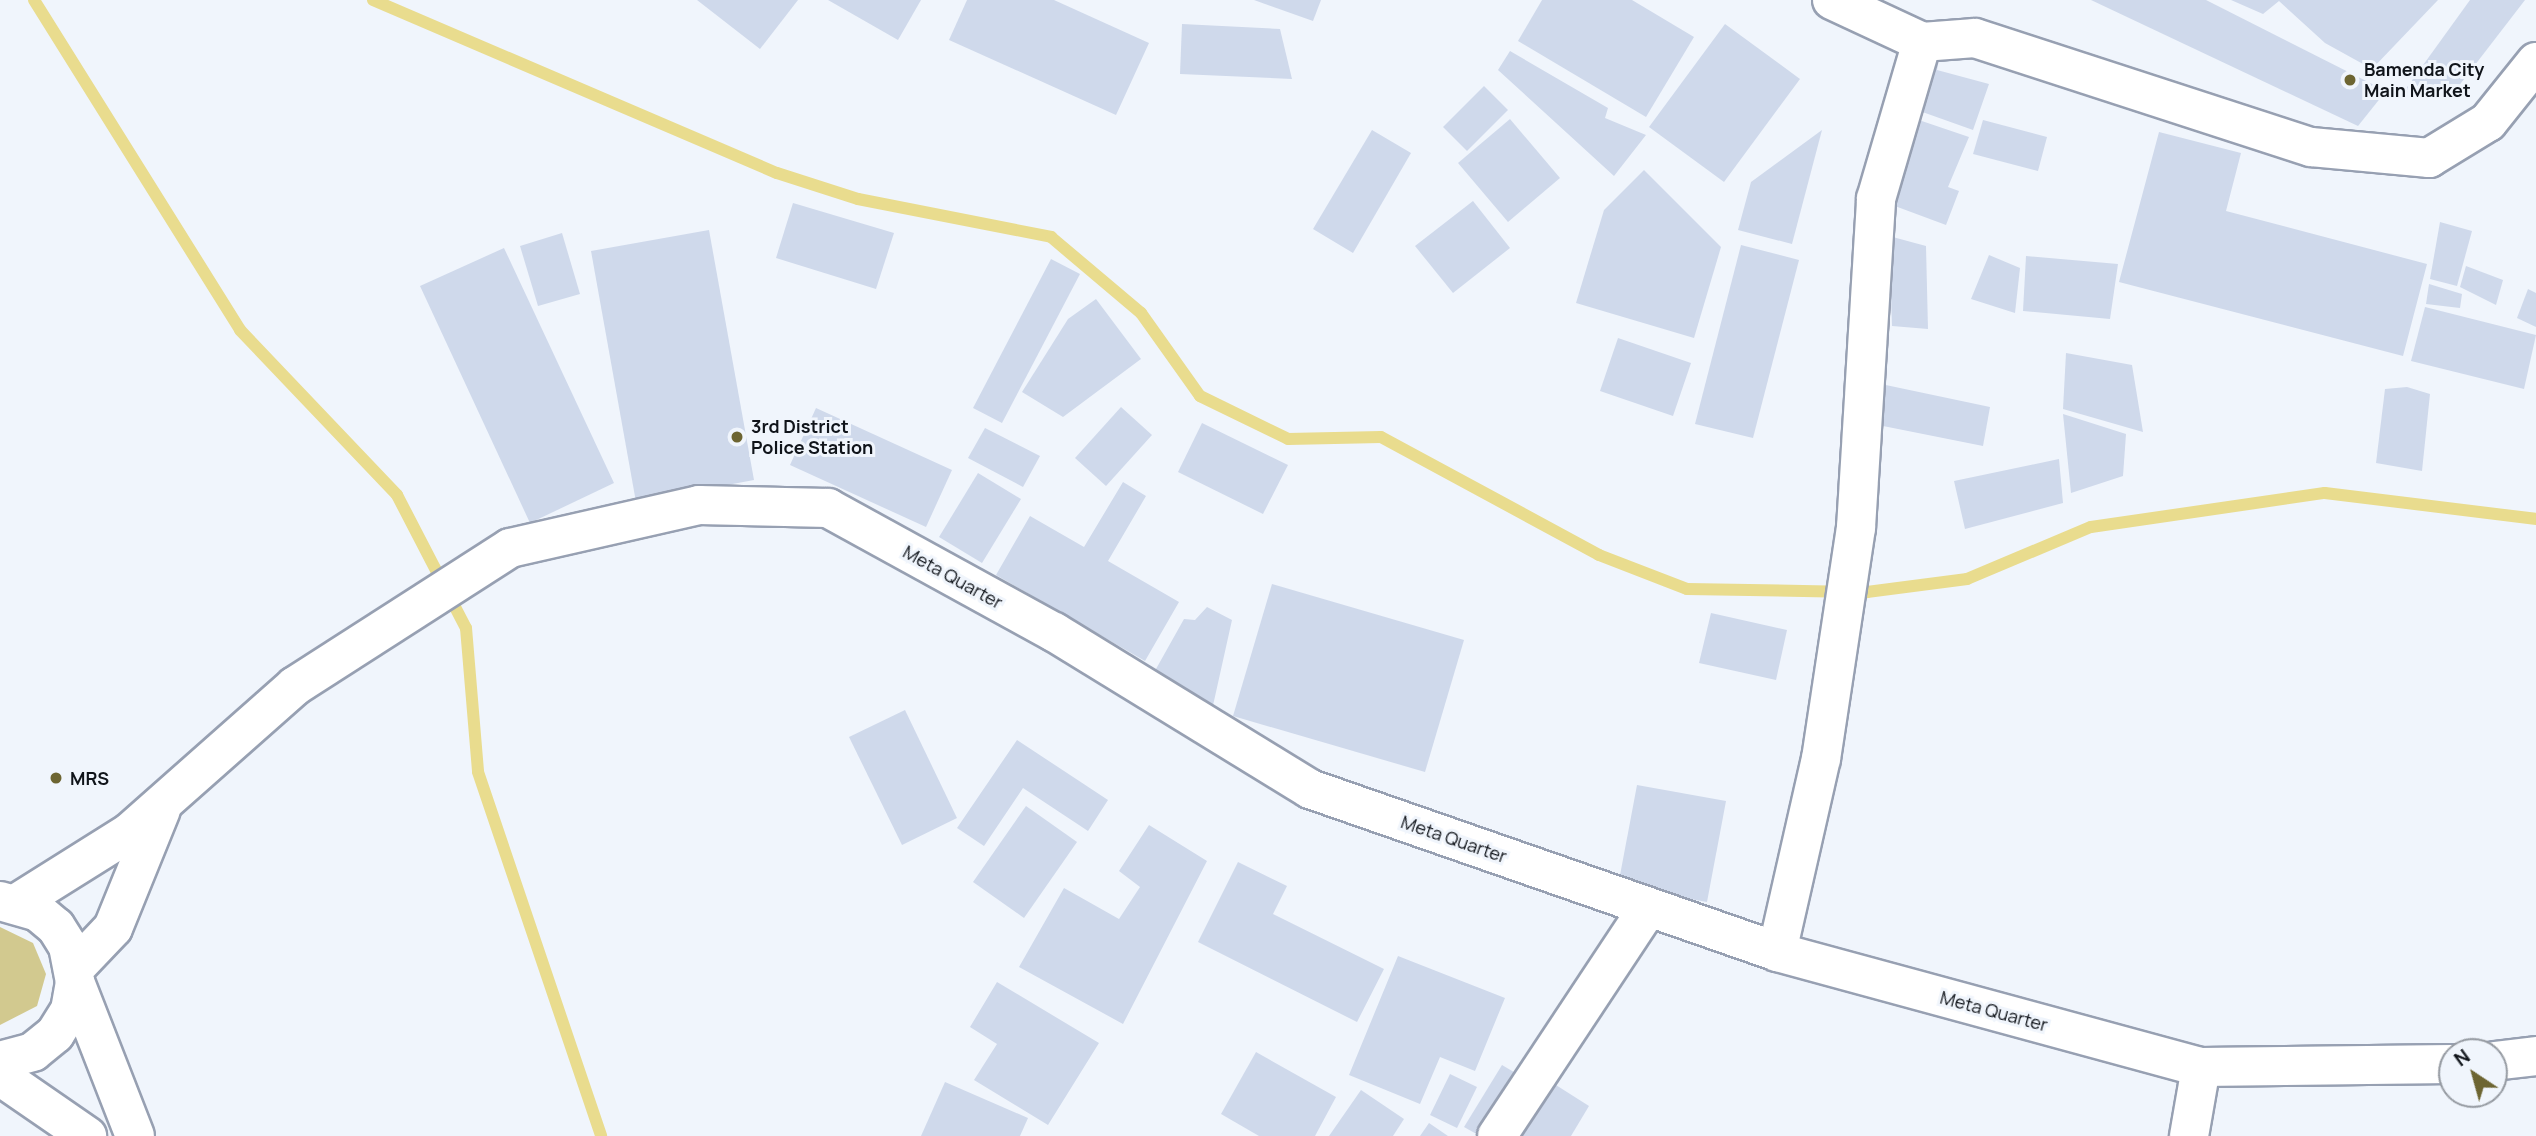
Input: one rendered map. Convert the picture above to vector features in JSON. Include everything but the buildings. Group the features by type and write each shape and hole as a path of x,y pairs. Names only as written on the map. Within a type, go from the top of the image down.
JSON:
{"main road":[{"path":"1832,0 1923,42 1975,38 2311,147 2429,158 2488,122 2536,62"},
{"path":"1777,952 1821,759 1856,528 1877,199 1923,42"},
{"name":"Meta Quarter","path":"6,901 130,832 295,686 510,548 576,528 699,505 828,508 1054,632 1310,789 1648,908 1777,952 2201,1067 2438,1064"},
{"path":"0,1061 33,1052 55,1034 70,1010 75,975 113,928 164,802"},
{"path":"6,901 56,927 135,1136"},
{"path":"1497,1136 1648,908"},
{"path":"2508,1059 2536,1056"},
{"path":"2189,1136 2201,1067"},
{"path":"0,1076 87,1136"}],"shaded area":[{"path":"0,927 33,943 46,974 37,1006 0,1025"}],"waterway":[{"path":"34,0 240,330 397,495 466,628 478,772 601,1136"},
{"path":"373,0 777,173 858,199 1051,237 1141,313 1200,396 1288,439 1381,437 1599,555 1687,589 1867,592 1967,579 2091,527 2325,493 2536,519"}],"place":[{"name":"Bamenda City Main Market","path":"2350,80"},
{"name":"3rd District Police Station","path":"737,437"},
{"name":"MRS","path":"56,778"}]}
